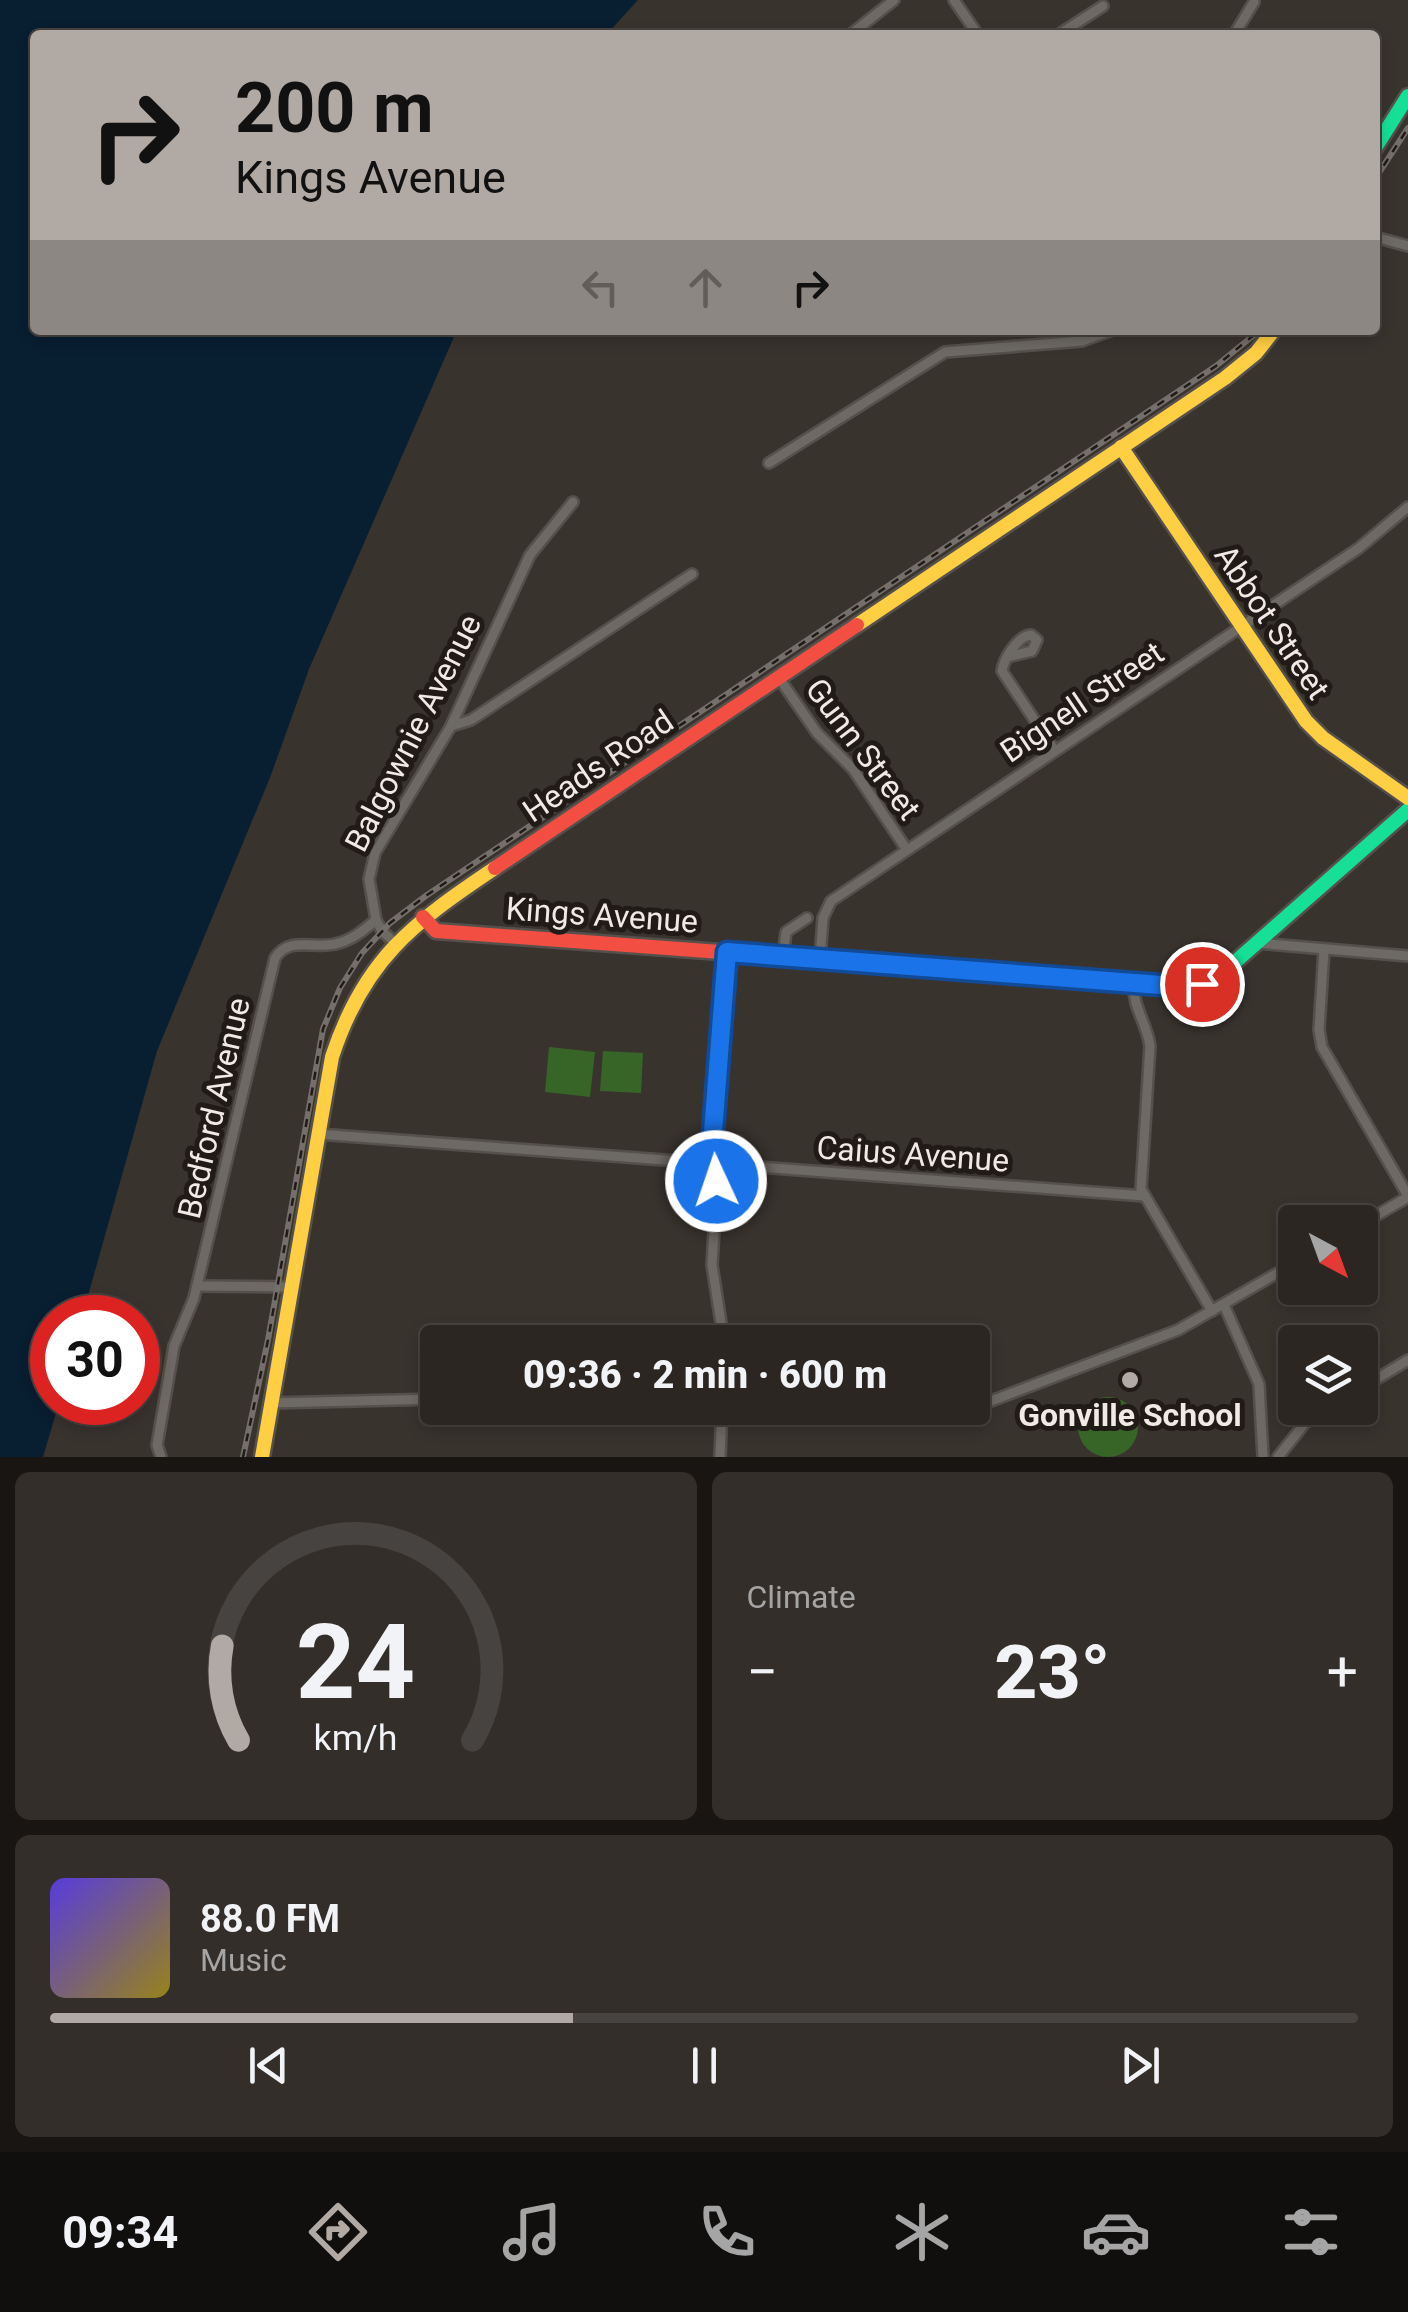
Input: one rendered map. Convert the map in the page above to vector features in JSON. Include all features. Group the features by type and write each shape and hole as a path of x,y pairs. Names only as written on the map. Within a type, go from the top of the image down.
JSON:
{"main road":[{"path":"1380,140 1408,96"},
{"name":"Heads Road","path":"262,1457 332,1057 346,1014 394,942 422,917 1236,370 1267,335"},
{"name":"Abbot Street","path":"1121,448 1313,730 1408,798"},
{"path":"1257,943 1408,810"},
{"name":"Kings Avenue","path":"422,917 436,931 1134,984 1202,984 1218,977 1257,943"}],"street":[{"path":"856,30 894,0"},
{"path":"954,0 975,30"},
{"path":"1237,30 1254,2"},
{"path":"1066,30 1102,6"},
{"path":"1380,238 1408,246"},
{"path":"768,463 945,352 1082,340 1098,335"},
{"name":"Balgownie Avenue","path":"376,920 369,879 375,853 451,726 530,555 573,502"},
{"name":"Bignell Street","path":"820,959 823,918 831,901 1358,548 1408,507"},
{"path":"451,726 470,720 692,574"},
{"path":"1007,658 1002,671 1005,678 1055,751"},
{"name":"Gunn Street","path":"778,678 816,733 853,769 907,850"},
{"path":"783,956 786,932 807,918"},
{"path":"376,920 394,942"},
{"name":"Bedford Avenue","path":"161,1457 157,1444 174,1346 197,1286 276,958 286,946 342,942 376,920"},
{"path":"1257,943 1408,956"},
{"path":"1324,950 1319,1030 1322,1047 1408,1196 1378,1214"},
{"path":"721,1325 712,1265 716,1196 713,1164 727,952"},
{"path":"1134,984 1133,1000 1147,1028 1150,1046 1144,1196 1212,1311"},
{"name":"Caius Avenue","path":"318,1134 1144,1196"},
{"path":"990,1401 1178,1330 1278,1273"},
{"path":"197,1286 292,1286"},
{"path":"1224,1305 1259,1384 1263,1457"},
{"path":"1378,1378 1408,1360"},
{"path":"271,1403 420,1399"},
{"path":"720,1457 721,1425"},
{"path":"1278,1457 1303,1425"}],"green space":[{"path":"549,1047 595,1052 590,1097 545,1092"},
{"path":"603,1051 643,1053 641,1093 600,1091"},
{"path":"1108,1397 1129,1406 1138,1427 1129,1448 1108,1457 1087,1448 1078,1427 1087,1406"}],"water":[{"path":"0,0 638,0 611,30 30,30 30,335 455,335 309,669 271,775 157,1051 88,1295 30,1295 30,1425 52,1425 43,1457 0,1457"}],"railway":[{"path":"1380,171 1408,128"},
{"path":"243,1457 268,1340 323,1029 340,988 362,953 390,923 427,895 1216,366 1254,335"}],"traffic: fast":[{"path":"1380,140 1408,96"},
{"path":"787,957 1188,987 1218,977 1408,810"}],"traffic: slow":[{"path":"857,625 1225,378 1256,353 1270,335"},
{"path":"1121,447 1306,721 1323,738 1408,798"},
{"path":"262,1457 332,1057 345,1023 359,994 395,946 439,907 495,868"}],"traffic: jam":[{"path":"495,868 857,625"},
{"path":"423,917 436,931 787,957"}],"place":[{"name":"Gonville School","path":"1130,1380"}],"route":[{"path":"716,1181 713,1132 727,952 1174,986 1202,984"}]}
